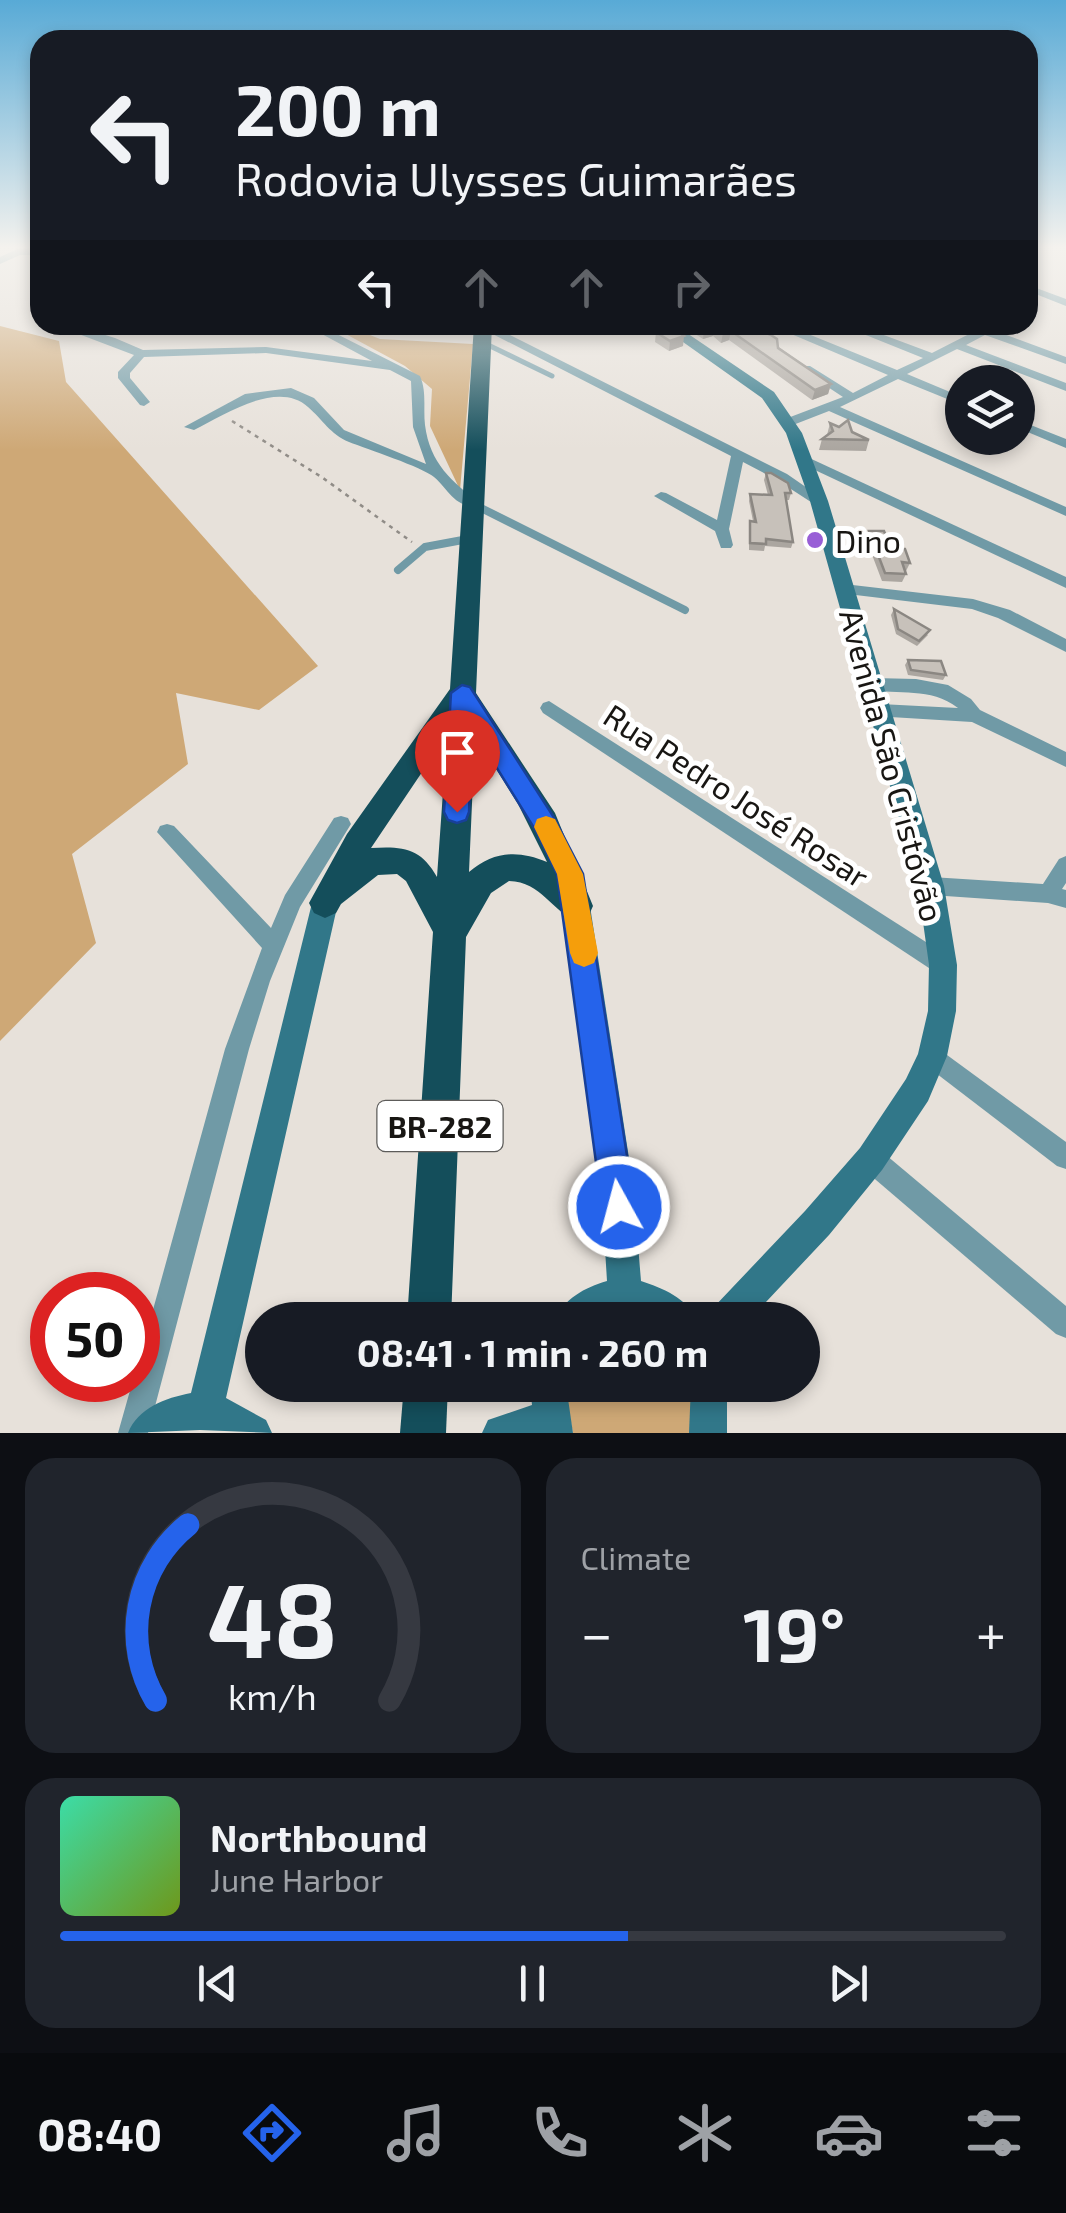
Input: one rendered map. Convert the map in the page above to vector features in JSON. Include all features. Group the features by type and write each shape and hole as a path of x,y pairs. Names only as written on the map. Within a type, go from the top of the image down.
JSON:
{"highway":[{"name":"BR-282","path":"430,1302 482,335"},
{"path":"325,903 350,851 423,750 446,708 462,693 557,845 570,874 577,906"},
{"path":"325,903 370,862 402,860 417,872 451,932 482,880 514,867 547,875 577,906"},
{"path":"423,1433 425,1402"}],"main road":[{"name":"Avenida São Cristóvão","path":"681,335 768,395 789,422 805,460 930,886 943,964 942,1011 932,1056 917,1090 870,1159 743,1302"},
{"path":"205,1410 325,903"},
{"path":"577,906 617,1184 625,1294"},
{"path":"598,1302 625,1294 652,1302"},
{"path":"708,1433 710,1402"},
{"path":"147,1433 179,1414 205,1410 232,1416 253,1433"},
{"path":"501,1433 551,1412"}],"street":[{"path":"89,335 141,354 266,350 391,367"},
{"path":"330,335 419,383 420,433 439,474 460,500 472,504"},
{"path":"490,335 738,454 819,501"},
{"path":"801,335 945,394"},
{"path":"874,335 930,356"},
{"path":"789,422 852,398 976,335"},
{"path":"995,335 1066,361"},
{"path":"956,345 1066,387"},
{"path":"141,354 124,372 124,378 144,402"},
{"path":"796,362 852,398"},
{"path":"190,427 217,410 264,393 291,392 310,400 339,433 439,474"},
{"path":"830,407 1066,512"},
{"path":"1035,431 1066,444"},
{"path":"726,545 722,529 738,454"},
{"path":"805,460 1066,583"},
{"path":"661,496 722,529"},
{"path":"844,589 972,604 1004,614 1066,646"},
{"path":"873,684 941,687 965,701 974,715"},
{"name":"Rua Pedro José Rosar","path":"549,708 943,964"},
{"path":"880,711 974,715 1066,760"},
{"path":"134,1433 237,1049 292,902 341,824"},
{"path":"167,832 273,945"},
{"path":"930,886 1057,896 1066,865"},
{"path":"932,1056 1066,1157"},
{"path":"870,1159 1066,1324"}],"lane":[{"path":"488,335 552,376"},
{"path":"472,504 685,610"},
{"path":"398,570 421,549 445,541 470,540"}],"path":[{"path":"217,410 323,478 421,549"}],"shaded area":[{"path":"0,326 59,341 66,382 318,666 259,710 176,693 188,764 72,854 96,943 0,1041"},
{"path":"348,335 473,344 460,490 430,426 432,389 405,366"},
{"path":"567,1402 693,1402 691,1433 573,1433"}],"building":[{"path":"661,335 684,336 670,341"},
{"path":"737,335 771,335 777,339 778,348 831,384 815,390"},
{"path":"848,420 852,432 869,440 822,439 833,431 830,423 839,427"},
{"path":"766,473 788,483 791,493 785,493 793,542 766,539 766,544 750,543 750,521 756,522 750,494 772,495"},
{"path":"869,531 884,531 891,549 905,549 910,563 902,562 906,574 885,573"},
{"path":"894,609 930,630 919,641 898,629"},
{"path":"908,660 941,661 946,675 911,670"}],"slow traffic":[{"path":"546,827 570,874 584,953"}],"place":[{"name":"Dino","path":"815,540"}],"route":[{"path":"457,812 462,693 557,845 570,874 619,1207"}]}
